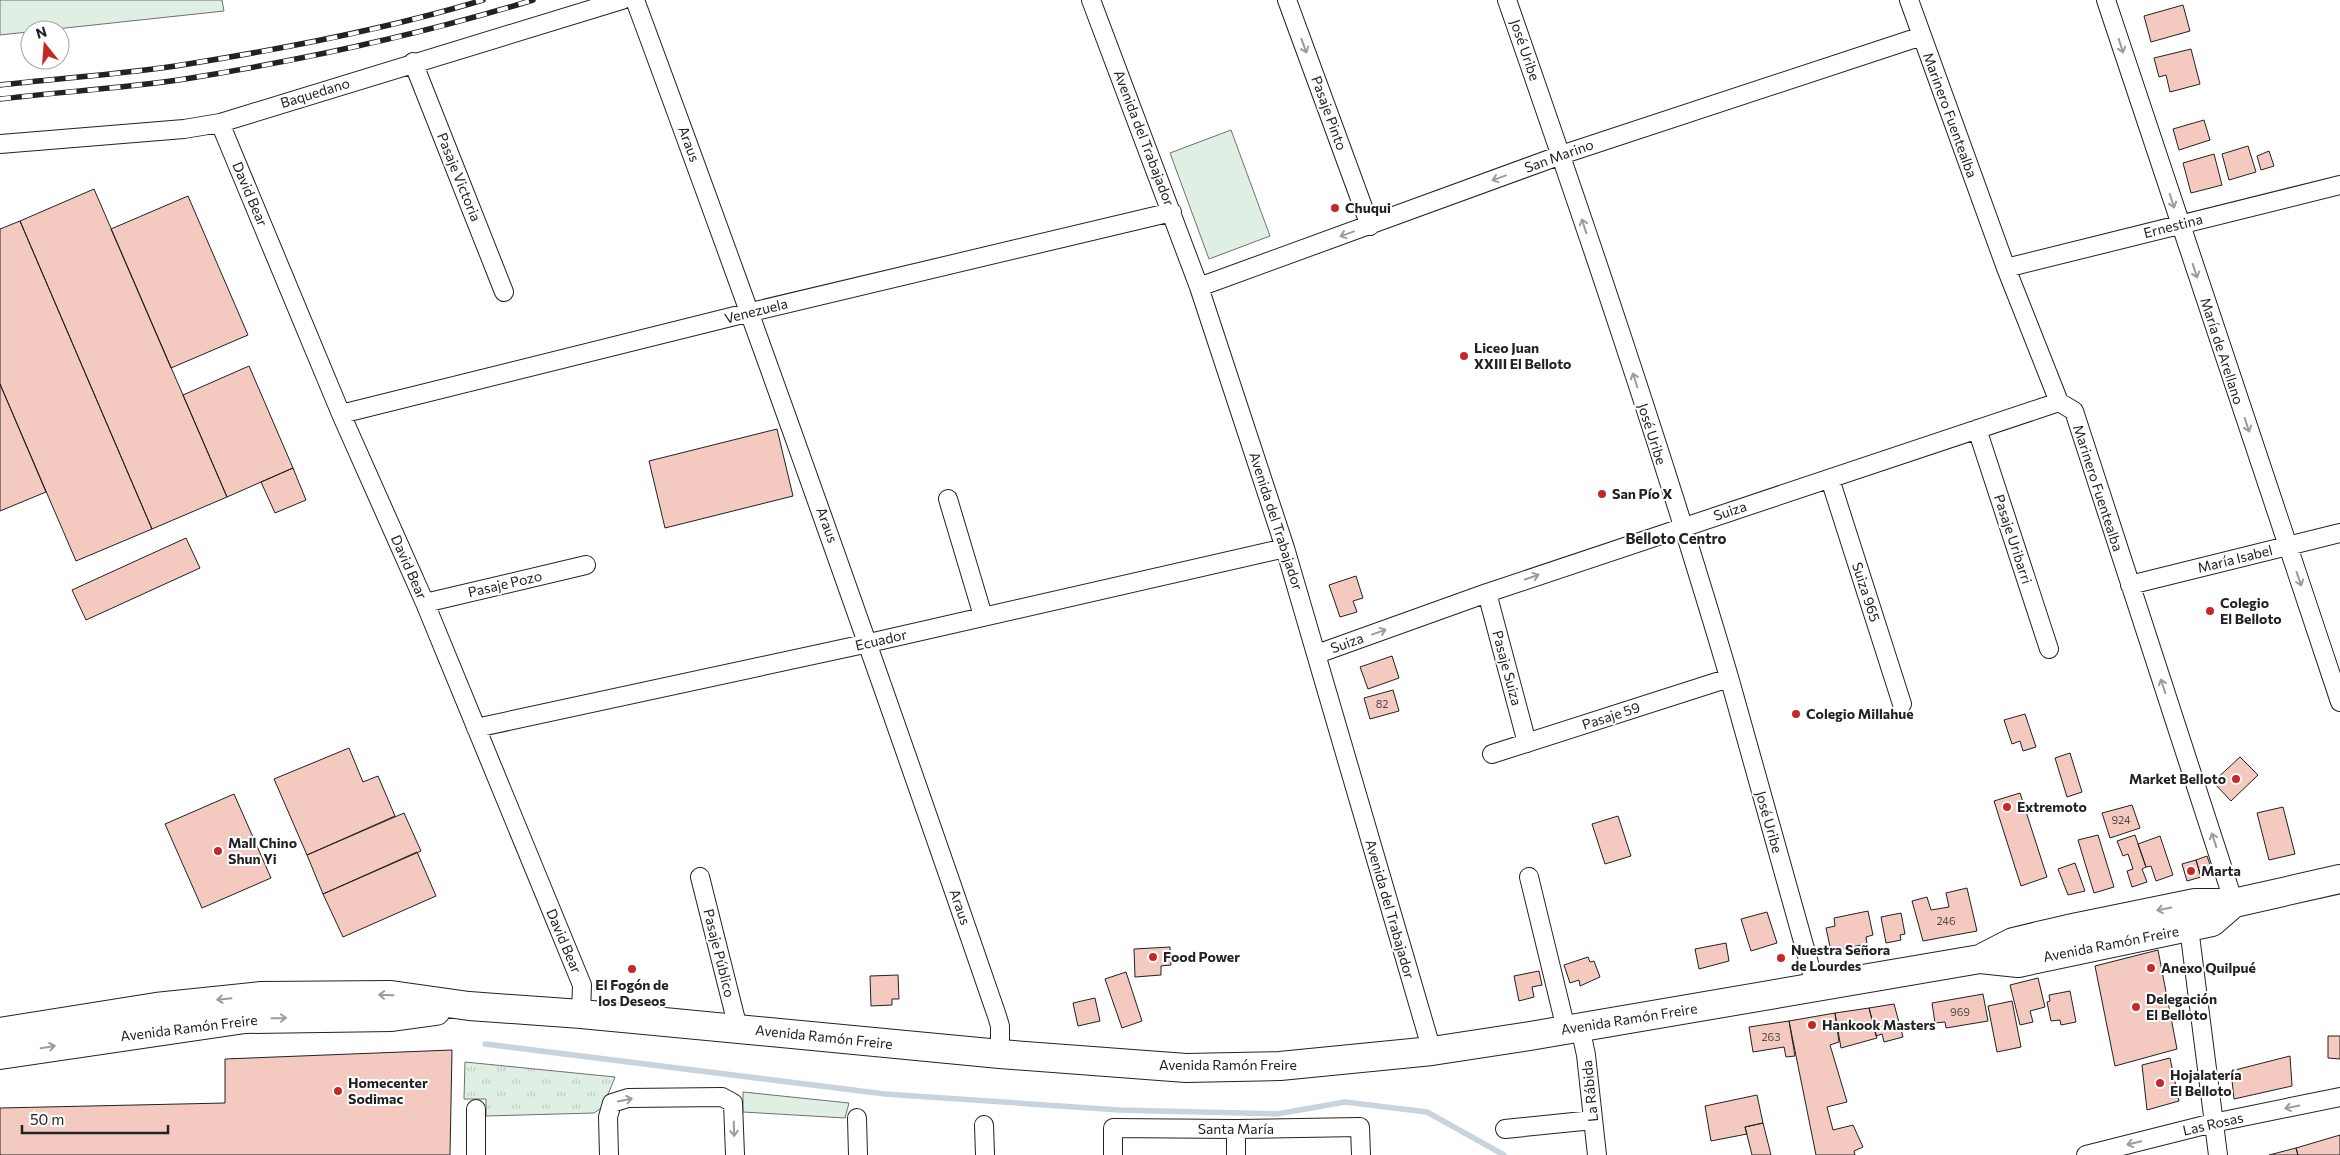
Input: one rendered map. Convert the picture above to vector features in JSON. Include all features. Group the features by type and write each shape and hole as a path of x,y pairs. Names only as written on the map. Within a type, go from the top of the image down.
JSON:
{"main road":[{"name":"Avenida Ramón Freire","path":"1980,959 2013,942 2195,902 2223,903 2340,878"},
{"name":"Avenida Ramón Freire","path":"1,1038 156,1007 260,996 391,995 469,1006 738,1028 1000,1054 1186,1068 1280,1066 1432,1051 1980,959 2018,963 2212,922 2223,903"}],"street":[{"name":"Baquedano","path":"0,144 184,129 220,123 413,62 622,0"},
{"name":"Araus","path":"635,0 751,312 869,642 998,1021 1000,1054"},
{"name":"Avenida del Trabajador","path":"1091,0 1199,287 1285,548 1432,1051"},
{"name":"Pasaje Pinto","path":"1287,0 1370,226"},
{"name":"José Uribe","path":"1507,0 1561,155 1682,526 1729,678 1816,988"},
{"name":"Marinero Fuentealba","path":"1909,0 2006,268 2059,402 2074,412 2130,585 2223,903"},
{"name":"María de Arellano","path":"2106,0 2340,702"},
{"name":"San Marino","path":"1199,287 1561,155 1922,36"},
{"name":"Pasaje Victoria","path":"413,62 504,292"},
{"name":"David Bear","path":"220,123 341,414 425,603 582,985 582,1014"},
{"name":"Ernestina","path":"2006,268 2340,186"},
{"name":"Venezuela","path":"341,414 751,312 1172,212"},
{"name":"Suiza","path":"1317,654 1487,592 2059,402"},
{"name":"Pasaje Uribarri","path":"1977,429 2049,649"},
{"name":"Suiza 965","path":"1830,479 1902,704"},
{"path":"948,499 983,616"},
{"name":"María Isabel","path":"2130,585 2340,533"},
{"name":"Ecuador","path":"476,728 1285,548"},
{"name":"Pasaje Pozo","path":"425,603 586,565"},
{"name":"Pasaje Suiza","path":"1487,592 1527,743"},
{"name":"Pasaje 59","path":"1492,754 1729,678"},
{"name":"Pasaje Público","path":"700,877 738,1028"},
{"name":"La Rábida","path":"1529,877 1573,1028 1586,1055 1597,1155"},
{"path":"2189,928 2218,1155"},
{"path":"609,1155 608,1117 612,1103 628,1098 722,1097 733,1102 735,1155"},
{"name":"Las Rosas","path":"2086,1155 2213,1123 2340,1097"},
{"path":"476,1109 476,1155"},
{"path":"857,1118 858,1155"},
{"path":"1505,1129 1593,1120"},
{"path":"984,1125 985,1155"},
{"name":"Santa María","path":"1113,1155 1113,1128 1236,1129 1360,1126 1361,1155"},
{"path":"1236,1129 1236,1155"}],"green space":[{"path":"0,0 222,0 224,11 70,28 70,20 20,20 20,33 0,35"},
{"path":"1231,130 1270,236 1209,259 1170,153"},
{"path":"465,1062 615,1077 603,1107 594,1113 486,1116 486,1099 464,1099"},
{"path":"743,1092 849,1103 845,1118 743,1112"}],"building":[{"path":"2183,5 2190,31 2151,42 2144,16"},
{"path":"2191,49 2200,84 2170,92 2166,75 2159,77 2154,58"},
{"path":"2204,120 2210,140 2179,150 2173,129"},
{"path":"2248,146 2256,172 2229,180 2222,154"},
{"path":"2269,151 2274,166 2261,170 2257,156"},
{"path":"2214,154 2222,185 2191,193 2183,163"},
{"path":"94,189 227,497 152,529 20,221"},
{"path":"188,196 248,335 171,368 111,229"},
{"path":"20,221 152,529 76,561 0,384 0,229"},
{"path":"249,366 293,468 227,497 183,395"},
{"path":"0,384 46,492 0,511"},
{"path":"777,429 793,496 665,528 649,461"},
{"path":"293,468 306,500 275,513 261,482"},
{"path":"186,538 200,568 86,620 72,590"},
{"path":"1356,576 1363,598 1353,601 1357,612 1340,617 1329,585"},
{"path":"1392,656 1399,678 1368,689 1360,667"},
{"path":"1393,690 1399,711 1370,719 1364,698"},
{"path":"2025,714 2036,747 2023,751 2020,741 2012,744 2004,720"},
{"path":"349,748 363,782 378,776 395,816 307,855 274,779"},
{"path":"2070,753 2082,792 2067,797 2055,758"},
{"name":"Market Belloto","path":"2240,757 2258,775 2231,801 2213,782"},
{"path":"2020,793 2047,877 2021,886 1994,801"},
{"name":"Mall Chino Shun Yi","path":"234,794 271,878 202,908 165,824"},
{"path":"2132,805 2140,828 2110,838 2102,813"},
{"path":"2283,807 2295,854 2269,860 2257,813"},
{"path":"404,813 421,851 323,894 307,855"},
{"path":"1618,816 1631,856 1605,864 1592,824"},
{"path":"2098,835 2114,887 2094,893 2078,840"},
{"path":"2135,835 2146,867 2142,869 2147,882 2132,887 2127,871 2133,869 2128,854 2123,856 2117,841"},
{"path":"2160,836 2173,875 2156,881 2151,866 2146,867 2138,844"},
{"path":"417,852 436,896 343,937 323,894"},
{"path":"2207,856 2213,873 2201,877 2196,860"},
{"name":"Marta","path":"2196,860 2201,877 2187,881 2182,864"},
{"path":"2075,863 2085,891 2068,895 2058,869"},
{"path":"1967,888 1977,931 1923,941 1912,901 1927,897 1931,910 1949,907 1946,893"},
{"path":"1868,911 1873,935 1866,937 1867,944 1831,951 1826,928 1835,926 1834,918"},
{"path":"1767,912 1777,943 1751,951 1741,919"},
{"path":"1901,913 1905,934 1900,935 1901,940 1886,943 1881,917"},
{"path":"1726,943 1729,961 1699,969 1695,949"},
{"name":"Food Power","path":"1170,947 1171,965 1161,966 1161,975 1135,977 1134,949"},
{"name":"Delegación El Belloto","path":"2158,950 2177,1049 2115,1066 2095,966"},
{"path":"1588,957 1590,962 1594,961 1600,977 1580,986 1579,980 1570,983 1564,965"},
{"path":"1539,971 1542,985 1532,987 1534,997 1519,1001 1514,976"},
{"path":"1126,972 1142,1021 1122,1028 1105,979"},
{"path":"898,975 899,999 892,999 892,1005 871,1006 870,976"},
{"path":"2038,978 2045,1007 2030,1011 2033,1022 2020,1025 2010,985"},
{"path":"2070,991 2076,1022 2061,1025 2060,1020 2051,1021 2047,1002 2050,1001 2049,995"},
{"path":"1983,994 1988,1021 1946,1028 1945,1022 1935,1023 1932,1003"},
{"path":"1095,998 1100,1021 1078,1026 1073,1003"},
{"path":"2012,1001 2021,1047 1997,1052 1988,1006"},
{"path":"1894,1004 1903,1037 1884,1042 1882,1034 1876,1036 1869,1008"},
{"path":"1869,1008 1877,1038 1841,1048 1835,1013"},
{"path":"1835,1013 1839,1042 1830,1045 1847,1102 1827,1107 1833,1130 1853,1125 1863,1147 1854,1151 1855,1155 1816,1155 1789,1021"},
{"path":"1789,1021 1795,1056 1786,1057 1784,1047 1753,1052 1749,1027"},
{"path":"2328,1036 2340,1036 2340,1059 2328,1058"},
{"name":"Homecenter Sodimac","path":"452,1050 450,1155 0,1155 0,1108 225,1103 225,1059"},
{"path":"2290,1056 2292,1086 2234,1099 2231,1071"},
{"name":"Hojalatería El Belloto","path":"2170,1058 2179,1101 2147,1110 2142,1065"},
{"path":"1757,1095 1763,1123 1745,1127 1747,1134 1711,1141 1705,1106"},
{"path":"1763,1123 1771,1155 1752,1155 1745,1127"},
{"path":"2340,1135 2340,1155 2298,1155 2296,1148"},
{"path":"2296,1148 2298,1155 2269,1155"}],"waterway":[{"path":"485,1044 885,1094 1119,1110 1277,1114 1345,1102 1427,1112 1504,1155"}],"railway":[{"path":"0,85 141,71 262,51 374,29 483,0"},
{"path":"0,99 162,82 273,64 360,46 490,13 533,0"}],"place":[{"name":"Chuqui","path":"1335,208"},
{"name":"Liceo Juan XXIII El Belloto","path":"1464,356"},
{"name":"San Pío X","path":"1602,494"},
{"name":"Colegio El Belloto","path":"2210,611"},
{"name":"Colegio Millahue","path":"1796,714"},
{"name":"Market Belloto","path":"2236,779"},
{"name":"Extremoto","path":"2007,807"},
{"name":"Mall Chino Shun Yi","path":"218,851"},
{"name":"Marta","path":"2191,871"},
{"name":"Food Power","path":"1153,957"},
{"name":"Nuestra Señora de Lourdes","path":"1781,958"},
{"name":"Anexo Quilpué","path":"2151,968"},
{"name":"El Fogón de los Deseos","path":"632,969"},
{"name":"Delegación El Belloto","path":"2136,1007"},
{"name":"Hankook Masters","path":"1812,1025"},
{"name":"Hojalatería El Belloto","path":"2160,1083"},
{"name":"Homecenter Sodimac","path":"338,1091"}],"district":[{"name":"Belloto Centro","path":"1676,539"}]}
